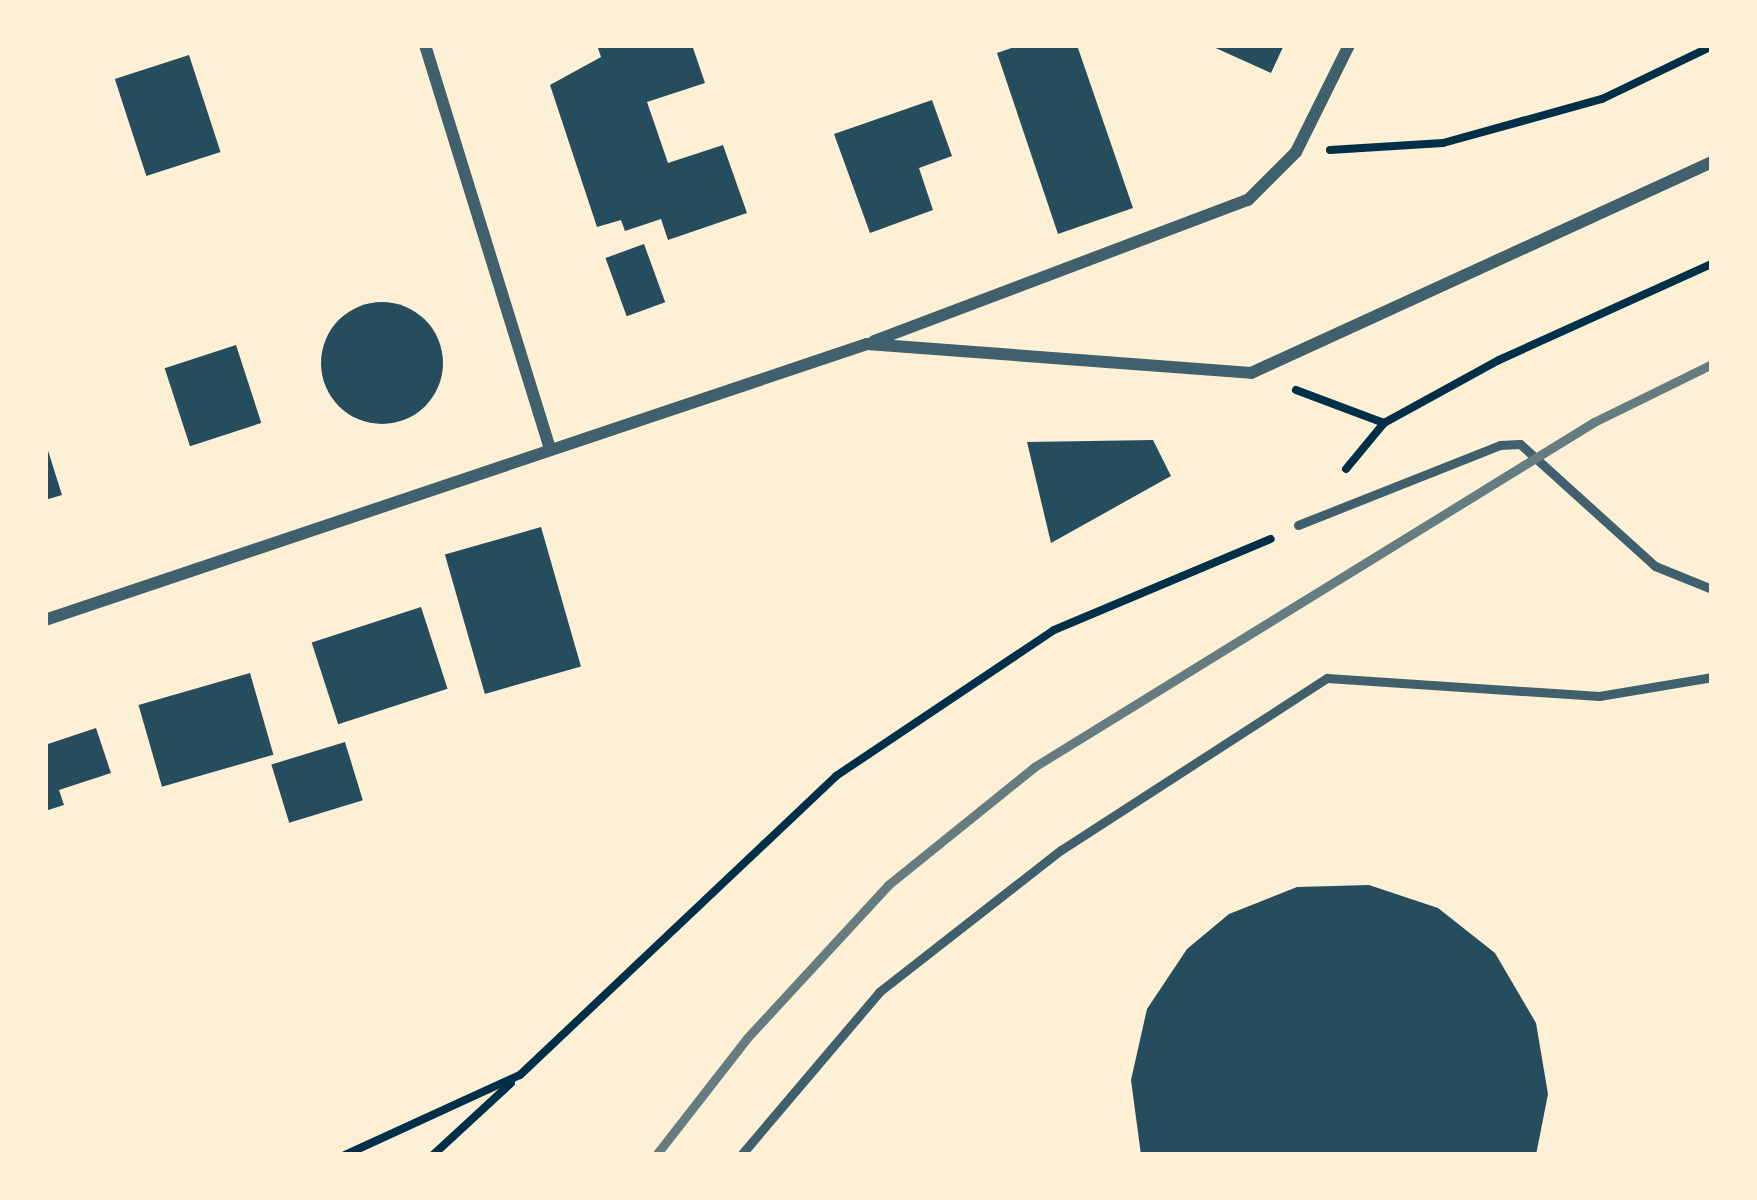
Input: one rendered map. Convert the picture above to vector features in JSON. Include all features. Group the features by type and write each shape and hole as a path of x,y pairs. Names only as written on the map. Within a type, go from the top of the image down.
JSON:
{"street":[{"path":"424,45 550,448"},
{"path":"45,620 867,344 1248,200 1296,152 1349,45"},
{"path":"867,344 1251,373 1712,162"}],"lane":[{"path":"1298,525 1500,445 1520,444 1654,566 1712,589"},
{"path":"741,1155 879,992 1060,850 1327,678 1599,696 1712,676"}],"path":[{"path":"1296,152 1443,143 1602,99 1712,46"},
{"path":"1341,474 1384,423 1499,360 1712,264"},
{"path":"1251,373 1384,423"},
{"path":"433,1155 836,776 1054,631 1298,525"},
{"path":"345,1155 520,1075"}],"building":[{"path":"597,45 692,45 705,83 647,102 668,163 723,145 747,213 668,240 661,219 625,231 621,220 597,227 550,85 601,57"},
{"path":"1020,45 1077,45 1133,208 1058,234 997,53"},
{"path":"1209,45 1284,45 1271,73"},
{"path":"189,55 221,152 146,176 115,79"},
{"path":"932,100 952,156 919,168 933,210 870,233 834,134"},
{"path":"644,244 665,302 627,316 605,258"},
{"path":"382,302 406,306 425,320 439,339 443,363 439,387 425,406 406,420 382,424 358,420 339,406 325,387 321,363 325,339 339,320 358,306"},
{"path":"236,345 261,423 190,446 165,368"},
{"path":"1153,440 1171,476 1051,543 1027,442"},
{"path":"45,441 62,495 45,500"},
{"path":"541,527 581,666 485,694 445,555"},
{"path":"421,607 448,689 338,724 312,643"},
{"path":"250,673 273,755 162,787 138,705"},
{"path":"96,728 111,773 59,790 64,805 45,811 45,745"},
{"path":"345,742 363,800 289,823 271,765"},
{"path":"1369,885 1438,908 1495,953 1536,1023 1548,1094 1536,1155 1141,1155 1131,1080 1147,1009 1187,949 1229,914 1297,887"}],"railway":[{"path":"656,1155 747,1038 888,885 1034,767 1594,422 1712,364"}]}
